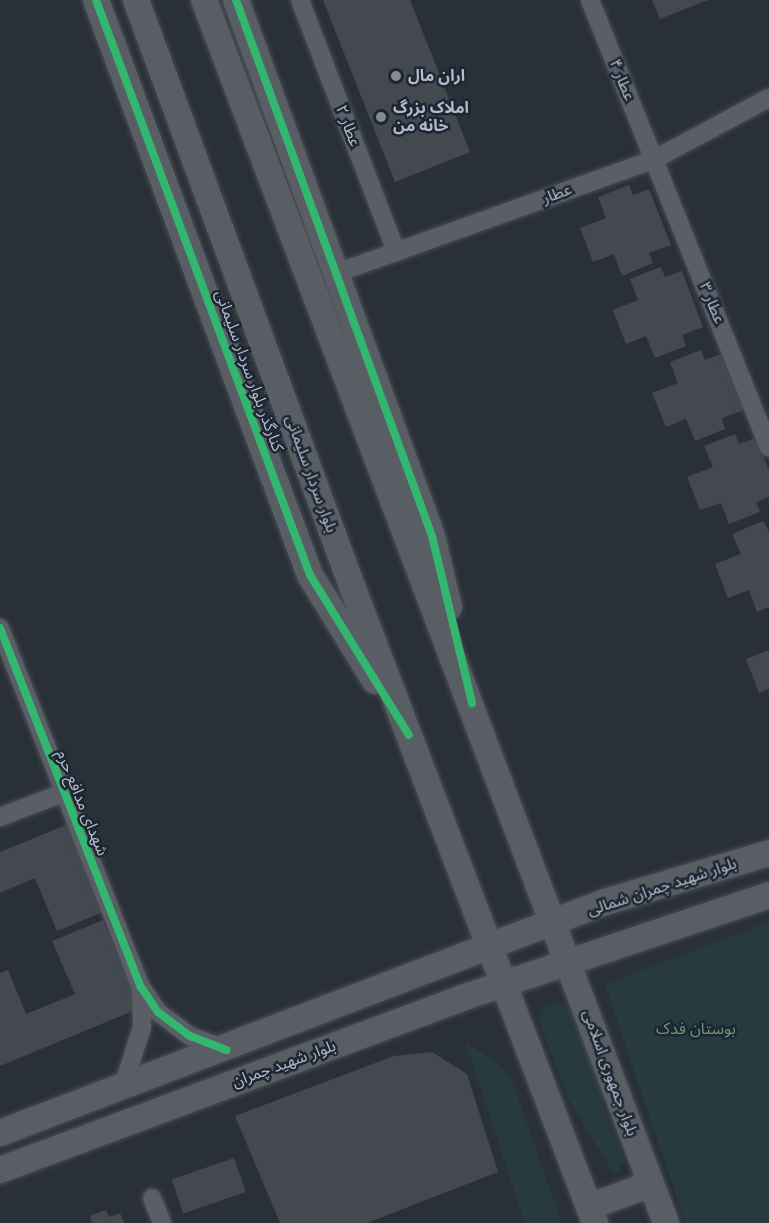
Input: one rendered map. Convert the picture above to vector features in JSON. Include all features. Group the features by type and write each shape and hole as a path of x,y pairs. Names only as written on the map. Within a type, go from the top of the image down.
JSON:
{"main road":[{"name":"کنارگذر بلوار سردار سلیمانی","path":"96,0 310,574 409,735"},
{"name":"بلوار سردار سلیمانی","path":"136,0 409,735 491,947"},
{"path":"204,0 556,921"},
{"path":"236,0 432,536 472,704"},
{"name":"بلوار شهید چمران شمالی","path":"556,921 769,853"},
{"path":"571,965 769,895"},
{"name":"بلوار شهید چمران","path":"0,1133 122,1090 167,1068 226,1050 556,921"},
{"name":"بلوار جمهوری اسلامی","path":"556,921 666,1223"},
{"path":"491,947 592,1215 651,1184"},
{"name":"بلوار شهید چمران","path":"0,1170 505,986 571,965"}],"street":[{"name":"عطار ۲","path":"300,0 396,252"},
{"name":"عطار ۴","path":"590,0 655,159"},
{"name":"عطار","path":"337,273 655,159 769,98"},
{"name":"عطار ۳","path":"655,159 769,447"},
{"name":"شهدای مدافع حرم","path":"0,628 141,987"},
{"path":"0,817 63,793"},
{"path":"141,987 158,1012 182,1030 226,1050"},
{"path":"122,1090 142,1027 141,987"},
{"path":"152,1198 162,1223"}],"green space":[{"name":"بوستان فدک","path":"769,922 769,1223 685,1223 605,984"},
{"path":"558,1002 573,1011 603,1083 601,1102 625,1160 615,1176 567,1097 538,1018 544,1006"},
{"path":"465,1042 500,1064 513,1084 562,1223 525,1223"}],"building":[{"name":"اران مال","path":"323,0 410,0 470,152 395,182"},
{"path":"652,0 708,0 660,19"},
{"path":"629,185 633,195 649,189 671,245 649,253 653,263 622,276 614,254 593,262 580,228 606,218 598,197"},
{"path":"661,267 665,277 682,271 703,327 682,335 686,346 655,358 646,336 626,344 613,310 638,300 630,279"},
{"path":"701,350 705,360 721,354 744,410 722,418 725,429 695,441 686,419 666,427 652,393 678,383 670,362"},
{"path":"735,434 739,444 756,438 769,471 769,497 756,502 760,512 729,524 721,503 700,510 687,477 713,467 704,446"},
{"path":"763,521 769,531 769,607 757,612 749,590 728,598 715,564 741,554 732,534"},
{"path":"769,650 769,689 759,693 746,659"},
{"path":"71,823 108,910 57,931 35,878 0,893 0,852"},
{"path":"103,920 140,1008 0,1066 0,973 8,970 26,1014 75,994 52,941"},
{"path":"432,1052 467,1074 498,1172 367,1223 280,1223 235,1116 394,1056"},
{"path":"234,1158 246,1192 183,1214 172,1179"},
{"path":"106,1210 109,1217 120,1213 124,1223 92,1223 90,1216"}],"cycle path":[{"path":"96,0 310,575 409,735"},
{"path":"236,0 432,536 472,703"},
{"path":"0,628 141,987 158,1012 190,1036 226,1050"}],"place":[{"name":"اران مال","path":"396,76"},
{"name":"املاک بزرگ خانه من","path":"381,117"}]}
